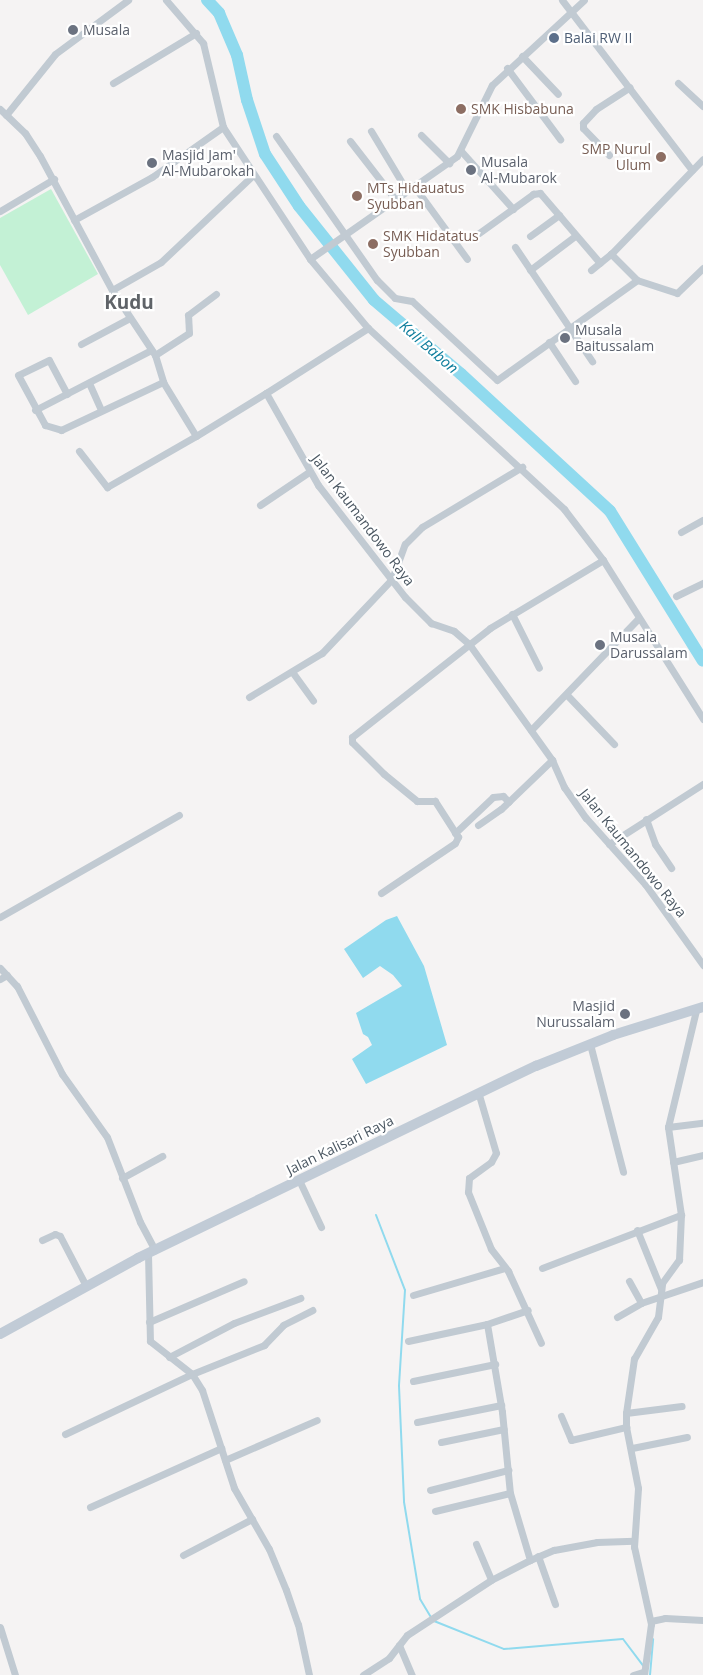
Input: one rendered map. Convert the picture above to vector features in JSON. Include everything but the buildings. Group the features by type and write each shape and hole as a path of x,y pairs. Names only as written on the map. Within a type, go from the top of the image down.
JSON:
{"street":[{"path":"6,115 55,54 128,0"},
{"path":"166,0 203,43 223,127 310,258 368,328 522,467 564,509 602,560 703,719"},
{"path":"562,0 569,12 630,87 692,170"},
{"path":"310,258 449,163 461,151 492,85 507,68 584,0"},
{"path":"113,83 196,33"},
{"path":"522,56 558,94"},
{"path":"507,68 560,140"},
{"path":"678,83 703,106"},
{"path":"609,155 583,128 583,123 596,109 630,87"},
{"path":"0,109 29,139 54,179 112,290 153,352 163,382 196,436"},
{"path":"74,220 152,177 223,127"},
{"path":"371,131 407,191"},
{"path":"421,134 449,163"},
{"path":"276,136 376,280 394,297 412,301 497,380 637,280"},
{"path":"350,141 395,199"},
{"path":"461,151 513,209"},
{"path":"591,270 611,254 703,159"},
{"path":"112,290 161,262 253,174"},
{"path":"0,211 54,179"},
{"path":"414,186 467,259"},
{"path":"479,233 540,193 600,263"},
{"path":"530,236 558,215"},
{"path":"530,270 575,236"},
{"path":"516,248 592,361"},
{"path":"611,254 637,280 677,293 703,268"},
{"path":"36,410 189,333 188,315 216,294"},
{"path":"81,344 130,318"},
{"path":"79,451 107,487 196,436 368,328"},
{"path":"549,342 575,381"},
{"path":"67,394 52,362 46,360 33,366 18,377 36,410 48,427 61,430 163,382"},
{"path":"89,383 101,410"},
{"name":"Jalan Kaumandowo Raya","path":"266,393 309,472 392,579 425,618 454,631 468,644 552,760 564,787 609,844 657,899 703,965"},
{"path":"249,697 293,673 322,653 392,579 397,559 411,536 522,467"},
{"path":"260,505 309,472"},
{"path":"681,532 703,520"},
{"path":"381,893 455,843 458,838 435,801 417,801 384,774 352,742 352,737 468,644 512,614 602,560"},
{"path":"676,596 703,583"},
{"path":"512,614 538,668"},
{"path":"531,730 567,695 638,619"},
{"path":"293,673 313,701"},
{"path":"567,695 614,744"},
{"path":"478,825 509,802 552,760"},
{"path":"609,844 703,784"},
{"path":"455,832 493,797 503,796 509,802"},
{"path":"0,917 179,815"},
{"path":"646,819 655,844 671,868"},
{"path":"0,968 27,1003 62,1074 107,1137 152,1252 150,1341 192,1374 202,1390 234,1488 252,1519 286,1590 298,1624 308,1675"},
{"path":"0,979 7,975"},
{"path":"633,1675 644,1673 651,1621 634,1541 638,1488 632,1448 626,1427 626,1413 634,1359 658,1318 661,1292 678,1260 681,1214 668,1127 700,1009"},
{"name":"Jalan Kalisari Raya","path":"0,1334 152,1252 479,1095 590,1044 700,1009"},
{"path":"590,1044 623,1172"},
{"path":"479,1095 496,1153 485,1167 471,1175 467,1186 492,1249 505,1268 528,1310 541,1343"},
{"path":"668,1127 703,1123"},
{"path":"673,1162 703,1155"},
{"path":"122,1178 162,1156"},
{"path":"299,1180 320,1227"},
{"path":"542,1268 681,1214"},
{"path":"637,1230 661,1292"},
{"path":"42,1240 55,1234 60,1236 86,1286"},
{"path":"413,1295 505,1268"},
{"path":"149,1322 244,1281"},
{"path":"629,1281 641,1303"},
{"path":"617,1317 661,1292 703,1282"},
{"path":"169,1357 234,1323 300,1298"},
{"path":"66,1434 192,1374 264,1345 283,1325 312,1310"},
{"path":"408,1341 487,1324 528,1310"},
{"path":"487,1324 501,1405 510,1493 530,1560"},
{"path":"413,1381 495,1364"},
{"path":"417,1422 501,1405"},
{"path":"626,1413 682,1406"},
{"path":"561,1416 571,1440 626,1427"},
{"path":"225,1460 317,1420"},
{"path":"442,1442 504,1430"},
{"path":"632,1448 687,1437"},
{"path":"90,1507 221,1448"},
{"path":"430,1490 508,1470"},
{"path":"435,1511 510,1493"},
{"path":"183,1555 252,1519"},
{"path":"364,1675 389,1658 407,1635 491,1580 538,1556 554,1550 597,1542 634,1541"},
{"path":"476,1544 491,1580"},
{"path":"538,1556 555,1604"},
{"path":"651,1621 665,1618 703,1620"},
{"path":"0,1627 14,1675"},
{"path":"399,1645 412,1675"}],"green space":[{"path":"51,189 98,274 28,315 0,265 0,218"}],"water":[{"path":"397,916 424,966 447,1045 366,1084 352,1059 372,1045 368,1037 363,1034 356,1013 402,986 393,975 380,966 363,978 344,949 386,920"}],"waterway":[{"name":"Kali Babon","path":"207,0 219,13 237,55 247,100 265,154 299,206 374,300 461,374 610,511 703,661"},
{"path":"376,1215 405,1290 399,1386 404,1502 420,1599 431,1617"},
{"path":"434,1621 504,1649 623,1639 643,1666"},
{"path":"650,1675 653,1639"}],"place":[{"name":"Musala","path":"73,30"},
{"name":"Balai RW II","path":"554,38"},
{"name":"SMK Hisbabuna","path":"461,109"},
{"name":"SMP Nurul Ulum","path":"661,157"},
{"name":"Masjid Jam' Al-Mubarokah","path":"152,163"},
{"name":"Musala Al-Mubarok","path":"471,170"},
{"name":"MTs Hidauatus Syubban","path":"357,196"},
{"name":"SMK Hidatatus Syubban","path":"373,244"},
{"name":"Musala Baitussalam","path":"565,338"},
{"name":"Musala Darussalam","path":"600,645"},
{"name":"Masjid Nurussalam","path":"625,1014"}],"district":[{"name":"Kudu","path":"129,303"}]}
